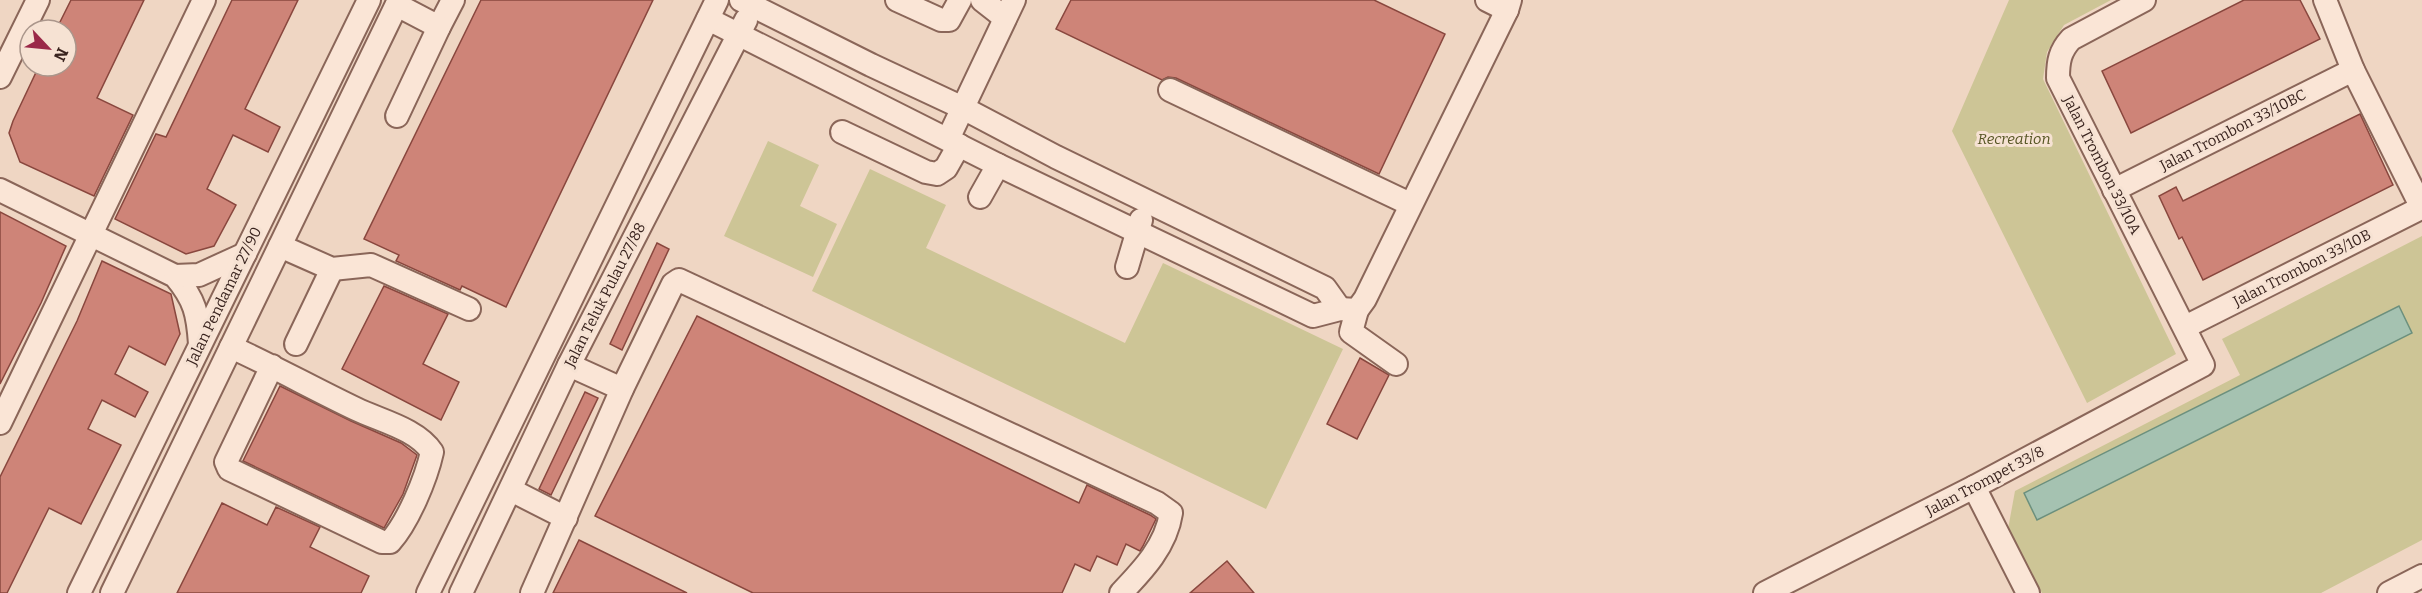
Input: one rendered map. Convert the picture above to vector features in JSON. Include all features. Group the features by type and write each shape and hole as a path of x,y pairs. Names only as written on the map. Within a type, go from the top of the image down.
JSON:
{"street":[{"path":"0,77 38,0"},
{"path":"0,423 204,0"},
{"name":"Jalan Pendamar 27/90","path":"79,593 369,0"},
{"path":"397,116 453,0"},
{"path":"897,0 940,20 949,20 960,0"},
{"path":"842,132 926,172 937,174 946,168 963,108 1010,9 982,0"},
{"path":"713,9 740,34 858,95 1136,233 1313,316 1349,309 1365,299 1508,5 1487,0"},
{"name":"Jalan Trombon 33/10A","path":"2144,0 2071,39 2063,48 2058,62 2058,78 2203,365"},
{"path":"2325,0 2353,70"},
{"path":"398,2 438,27"},
{"name":"Jalan Pendamar 27/90","path":"112,593 398,2"},
{"path":"750,2 871,65 963,108 1056,157 1325,288 1349,309 1351,332 1396,364"},
{"name":"Jalan Teluk Pulau 27/88","path":"461,593 569,365 740,34 750,2"},
{"name":"Jalan Teluk Pulau 27/88","path":"429,593 713,9"},
{"path":"858,95 871,65"},
{"name":"Jalan Trombon 33/10BC","path":"2114,190 2353,70"},
{"name":"Jalan Trombon 33/10B","path":"2185,327 2419,209 2419,202 2353,70"},
{"path":"1170,90 1410,204"},
{"path":"1041,185 1056,157"},
{"path":"980,197 998,165"},
{"path":"0,190 175,276 189,292 197,311 200,346"},
{"path":"1127,267 1136,233 1148,202"},
{"path":"280,246 332,268 371,265 469,309"},
{"path":"1227,274 1239,246"},
{"path":"175,276 199,275 245,254"},
{"path":"296,344 332,268"},
{"path":"532,593 622,389 673,284 679,280 1157,503 1171,513 1164,537 1152,560 1121,593"},
{"path":"231,347 272,366 415,435 426,443 432,452 428,471 390,542 382,542 229,469 226,462 232,447 272,366"},
{"path":"569,365 622,389"},
{"name":"Jalan Trompet 33/8","path":"1765,593 1974,487 2203,365"},
{"path":"1974,487 2028,593"},
{"path":"511,490 566,518"},
{"path":"2389,593 2422,576"}],"green space":[{"name":"Recreation","path":"2009,0 2111,0 2064,25 2047,52 2043,79 2176,354 2087,403 1952,131"},
{"path":"768,141 819,165 800,206 837,224 813,277 724,236"},
{"path":"870,169 946,205 926,248 1125,343 1163,263 1343,349 1266,509 812,291"},
{"path":"2422,236 2422,540 2321,593 2042,593 2008,529 2015,491 2240,375 2222,339"}],"shaded area":[{"path":"2399,306 2412,333 2037,520 2024,493"}],"building":[{"path":"71,0 144,0 97,98 133,115 94,196 20,162 9,133 33,78 78,78 78,18 62,18"},
{"path":"232,0 298,0 245,109 280,127 268,152 233,135 207,189 236,205 214,246 186,254 115,219 156,134 166,137"},
{"path":"481,0 653,0 506,307 462,286 460,290 396,261 399,255 364,239"},
{"path":"1071,0 1374,0 1445,34 1379,174 1176,78 1168,77 1162,80 1056,29"},
{"path":"2244,0 2300,0 2320,39 2131,133 2102,71"},
{"path":"2360,114 2393,185 2203,280 2182,237 2179,239 2159,196 2176,187 2183,201"},
{"path":"0,212 66,246 41,303 0,384"},
{"path":"657,243 669,249 622,350 610,344"},
{"path":"102,261 171,294 180,334 165,365 129,346 115,374 148,392 135,417 102,400 88,429 121,445 81,524 49,508 7,593 0,593 0,477 77,321"},
{"path":"384,286 448,314 423,364 459,382 441,420 342,369"},
{"path":"697,316 1079,503 1087,485 1156,519 1140,551 1126,544 1117,565 1097,556 1090,571 1075,564 1062,593 753,593 595,516"},
{"path":"1360,358 1389,375 1357,439 1327,424"},
{"path":"280,386 401,443 417,455 403,494 384,528 243,461"},
{"path":"585,392 598,398 551,495 539,489"},
{"path":"222,503 267,525 276,507 320,527 310,547 369,576 361,593 177,593"},
{"path":"579,540 687,593 553,593"},
{"path":"1227,561 1254,593 1190,593"}]}
